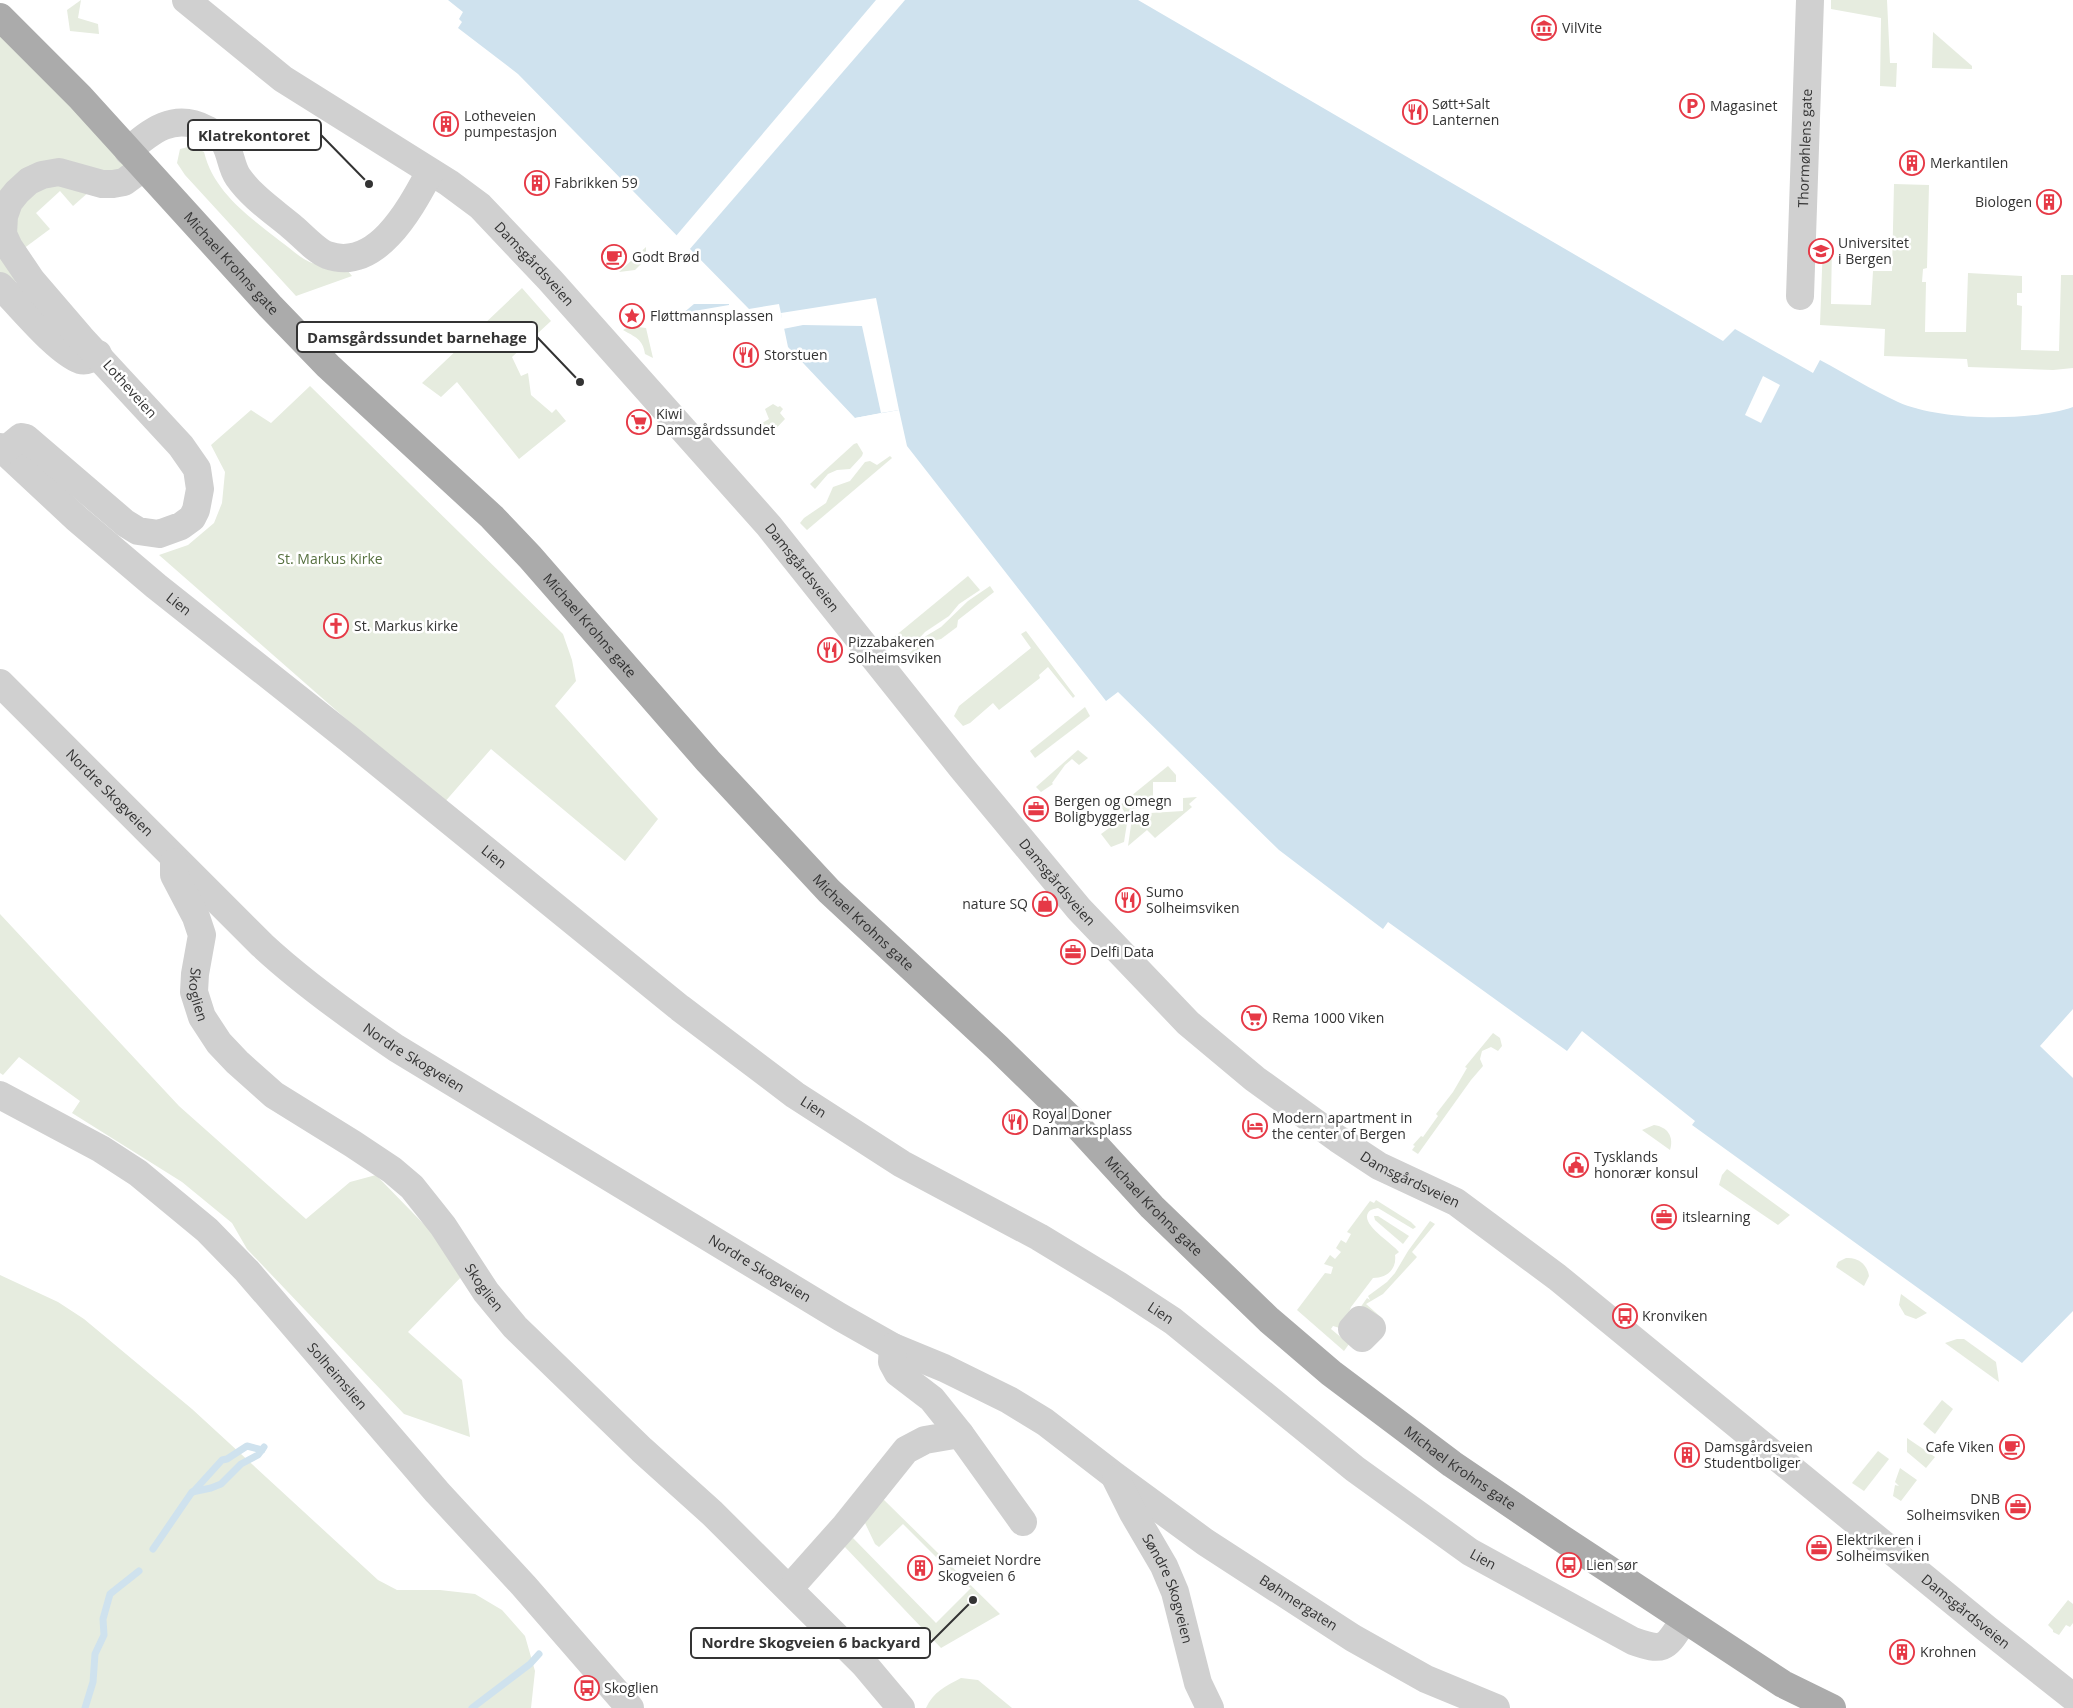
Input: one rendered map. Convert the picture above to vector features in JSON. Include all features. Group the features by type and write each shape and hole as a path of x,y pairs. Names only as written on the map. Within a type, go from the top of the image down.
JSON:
{"main road":[{"name":"Michael Krohns gate","path":"0,17 80,97 328,366 492,517 556,587 708,761 829,891 1067,1116 1152,1207 1220,1275 1330,1373 1389,1418 1553,1533 1684,1620 1783,1684 1832,1708"}],"street":[{"name":"Damsgårdsveien","path":"186,0 283,79 465,194 480,206 550,280 771,528 962,768 1079,909 1188,1023 1255,1078 1338,1139 1379,1166 1456,1202 1557,1277 1986,1629 2073,1697"},
{"name":"Thormøhlens gate","path":"1800,296 1810,0"},
{"name":"Lotheveien","path":"2,449 21,437 26,438 125,523 138,530 159,534 180,526 192,518 196,510 200,489 197,469 181,446 98,354 81,338 17,261 3,234 4,216 9,202 29,181 42,175 60,172 102,184 124,182 153,130 174,123 189,123 220,137 225,144 238,177 264,205 325,254 338,257 354,257 377,246 399,222 413,203 430,172"},
{"path":"0,286 54,342 68,353 80,360 87,361 98,354"},
{"name":"Lien","path":"2,449 76,518 156,586 349,739 680,1008 795,1095 902,1164 1040,1237 1118,1284 1219,1358 1355,1469 1470,1552 1633,1641 1650,1647 1664,1646 1670,1641 1684,1620"},
{"name":"Nordre Skogveien","path":"0,683 285,966 339,1008 396,1048 832,1312 893,1347 944,1368 1009,1400 1045,1422 1115,1476"},
{"name":"Skoglien","path":"175,858 174,875 196,917 202,936 195,974 194,992 202,1017 219,1043 274,1095 361,1149 392,1170 412,1187 443,1226 486,1292 515,1327 642,1450 712,1512 864,1664 901,1708"},
{"name":"Solheimslien","path":"0,1095 101,1149 131,1168 207,1230 246,1271 437,1492 524,1586 630,1708"},
{"path":"893,1347 892,1362 898,1373 932,1399 960,1434 1022,1522"},
{"path":"796,1581 845,1526 906,1450 925,1440 960,1434"},
{"name":"Søndre Skogveien","path":"1115,1476 1133,1514 1164,1566 1174,1592 1198,1682 1210,1708"},
{"name":"Bøhmergaten","path":"1115,1476 1205,1542 1353,1638 1426,1679 1496,1708"}],"green space":[{"path":"81,0 78,18 98,24 99,34 70,31 67,10"},
{"path":"1831,0 1887,0 1890,63 1897,63 1896,87 1880,86 1881,18 1831,9"},
{"path":"0,17 143,168 99,183 73,206 60,191 36,213 50,229 23,249 17,261 14,299 0,286"},
{"path":"1933,32 1972,66 1972,69 1932,68"},
{"path":"192,146 204,152 216,180 234,203 257,223 308,261 319,265 343,265 352,276 296,296 185,175 177,163 180,149"},
{"path":"1894,184 1929,185 1927,268 1923,269 1922,282 1926,282 1925,332 1966,332 1968,273 2022,276 2022,293 2017,293 2017,305 2022,306 2021,350 2059,351 2061,275 2073,275 2073,368 2053,370 1968,367 1967,359 1884,356 1885,329 1820,325 1823,243 1832,244 1831,304 1871,305 1873,271 1892,271"},
{"path":"646,247 646,259 635,270 619,272"},
{"path":"522,288 551,321 512,357 521,376 528,373 531,395 552,413 556,409 566,421 519,459 457,382 441,397 422,383"},
{"path":"630,326 646,328 653,358 645,354 638,339 623,330"},
{"name":"St. Markus Kirke","path":"310,386 563,634 572,660 576,681 555,706 658,819 625,861 491,749 443,804 159,555 188,545 214,523 222,503 225,472 211,445 251,410 271,423"},
{"path":"773,404 783,409 780,413 785,419 768,437 757,426 769,419 765,409"},
{"path":"857,443 863,453 850,469 837,470 828,474 815,489 810,484 854,444"},
{"path":"890,456 892,458 807,530 800,523 804,518 826,503 833,487 850,481 865,462 870,461 877,465"},
{"path":"968,576 980,590 959,604 949,616 925,632 908,650 904,650 895,642 894,637"},
{"path":"990,586 994,592 958,620 957,627 941,639 925,643 909,658 908,655 926,636 941,627 968,601"},
{"path":"1026,631 1075,696 1073,698 1048,667 1039,675 1040,678 999,710 993,703 970,723 963,726 954,716 959,706 1031,648 1021,634"},
{"path":"1085,707 1090,716 1035,758 1030,751"},
{"path":"1078,750 1088,758 1079,765 1072,759 1065,765 1053,784 1041,792 1036,787"},
{"path":"1168,766 1176,775 1176,782 1153,782 1153,806 1135,808 1127,816 1120,805"},
{"path":"1197,797 1189,804 1192,807 1155,838 1147,830 1128,846 1134,814 1183,811 1183,798"},
{"path":"1124,821 1127,823 1124,842 1111,847 1101,834 1116,823"},
{"path":"0,914 179,1106 306,1219 350,1182 376,1175 449,1250 465,1273 408,1332 462,1380 470,1437 404,1414 247,1249 232,1223 182,1182 72,1113 80,1101 19,1057 3,1075 0,1073"},
{"path":"1493,1033 1500,1038 1502,1046 1498,1051 1491,1047 1482,1051 1480,1059 1483,1066 1418,1154 1412,1150 1415,1146 1413,1145 1421,1136 1423,1137 1438,1116 1436,1114 1453,1092 1467,1068 1465,1067"},
{"path":"1654,1125 1663,1128 1669,1133 1671,1141 1670,1150 1642,1130"},
{"path":"1727,1169 1790,1215 1778,1225 1719,1185 1722,1175"},
{"path":"1376,1200 1416,1227 1413,1229 1378,1208 1368,1213 1369,1223 1399,1252 1395,1255 1393,1268 1390,1272 1378,1278 1373,1278 1351,1307 1343,1329 1333,1326 1331,1329 1349,1344 1344,1351 1297,1310 1325,1273 1331,1274 1333,1267 1324,1264 1330,1255 1335,1259 1341,1252 1336,1248 1341,1240 1346,1243 1351,1234 1347,1232 1370,1201 1374,1203"},
{"path":"1374,1216 1378,1216 1409,1236 1403,1244 1375,1220"},
{"path":"1430,1221 1435,1224 1412,1252 1417,1257 1383,1294 1366,1304 1383,1319 1375,1331 1360,1308 1367,1298 1370,1300 1368,1296 1387,1282 1395,1273"},
{"path":"1846,1258 1858,1260 1866,1268 1869,1276 1864,1286 1836,1267 1838,1262"},
{"path":"0,1275 58,1302 84,1319 192,1409 378,1580 397,1590 440,1590 475,1594 502,1610 525,1636 535,1671 531,1708 0,1708"},
{"path":"1901,1294 1927,1313 1916,1319 1905,1315 1899,1305"},
{"path":"1964,1339 1996,1362 1999,1382 1945,1343"},
{"path":"1942,1400 1953,1409 1935,1434 1923,1424"},
{"path":"1907,1438 1935,1457 1926,1468 1907,1452"},
{"path":"1878,1451 1889,1459 1864,1491 1852,1483"},
{"path":"1900,1468 1917,1480 1901,1501 1893,1496 1895,1485 1899,1486 1895,1482"},
{"path":"883,1499 1000,1614 941,1648 844,1546 853,1538 936,1623 971,1588 964,1585 903,1524 879,1547 875,1544 865,1523"},
{"path":"2068,1600 2073,1604 2073,1623 2070,1627 2066,1625 2059,1635 2053,1632 2048,1625"},
{"path":"961,1678 978,1680 1012,1708 926,1708 936,1694"}],"water":[{"path":"448,0 1138,0 1723,341 1735,329 1813,373 1820,360 1898,402 1937,413 1961,416 2010,417 2055,412 2073,407 2073,1009 2040,1046 2073,1078 2073,1311 2022,1363 1692,1125 1695,1121 1582,1031 1567,1051 1388,922 1383,929 1279,850 1118,692 1106,701 907,446 899,410 855,418 788,347 779,304 749,309 518,74 458,28 462,22 459,19 463,12"},
{"path":"694,304 729,305 694,311 692,319 683,320 682,314"}],"pier":[{"path":"876,0 905,0 689,250 676,236"},
{"path":"876,298 899,410 881,413 862,326 803,325 783,329 781,313"},
{"path":"1763,376 1780,385 1761,423 1745,415"},
{"path":"881,413 881,415 857,421 855,418"}],"waterway":[{"path":"193,1492 222,1460 227,1459 247,1446 262,1450"},
{"path":"153,1549 192,1492 221,1484 241,1464 258,1455 264,1447"},
{"path":"85,1708 93,1682 95,1654 104,1635 103,1619 110,1594 139,1571"},
{"path":"472,1708 530,1664 539,1654"}],"place":[{"name":"VilVite","path":"1544,28"},
{"name":"Magasinet","path":"1692,106"},
{"name":"Søtt+Salt Lanternen","path":"1415,112"},
{"name":"Lotheveien pumpestasjon","path":"446,124"},
{"name":"Merkantilen","path":"1912,163"},
{"name":"Fabrikken 59","path":"537,183"},
{"name":"Klatrekontoret","path":"369,184"},
{"name":"Biologen","path":"2049,202"},
{"name":"Universitet i Bergen","path":"1821,251"},
{"name":"Godt Brød","path":"614,257"},
{"name":"Fløttmannsplassen","path":"632,316"},
{"name":"Storstuen","path":"746,355"},
{"name":"Damsgårdssundet barnehage","path":"580,382"},
{"name":"Kiwi Damsgårdssundet","path":"639,422"},
{"name":"St. Markus kirke","path":"336,626"},
{"name":"Pizzabakeren Solheimsviken","path":"830,650"},
{"name":"Bergen og Omegn Boligbyggerlag","path":"1036,809"},
{"name":"Sumo Solheimsviken","path":"1128,900"},
{"name":"nature SQ","path":"1045,904"},
{"name":"Delfi Data","path":"1073,952"},
{"name":"Rema 1000 Viken","path":"1254,1018"},
{"name":"Royal Doner Danmarksplass","path":"1015,1122"},
{"name":"Modern apartment in the center of Bergen","path":"1255,1126"},
{"name":"Tysklands honorær konsul","path":"1576,1165"},
{"name":"itslearning","path":"1664,1217"},
{"name":"Kronviken","path":"1625,1316"},
{"name":"Cafe Viken","path":"2012,1447"},
{"name":"Damsgårdsveien Studentboliger","path":"1687,1455"},
{"name":"DNB Solheimsviken","path":"2018,1507"},
{"name":"Elektrikeren i Solheimsviken","path":"1819,1548"},
{"name":"Lien sør","path":"1569,1565"},
{"name":"Sameiet Nordre Skogveien 6","path":"920,1568"},
{"name":"Nordre Skogveien 6 backyard","path":"973,1600"},
{"name":"Krohnen","path":"1902,1652"},
{"name":"Skoglien","path":"587,1688"}]}
